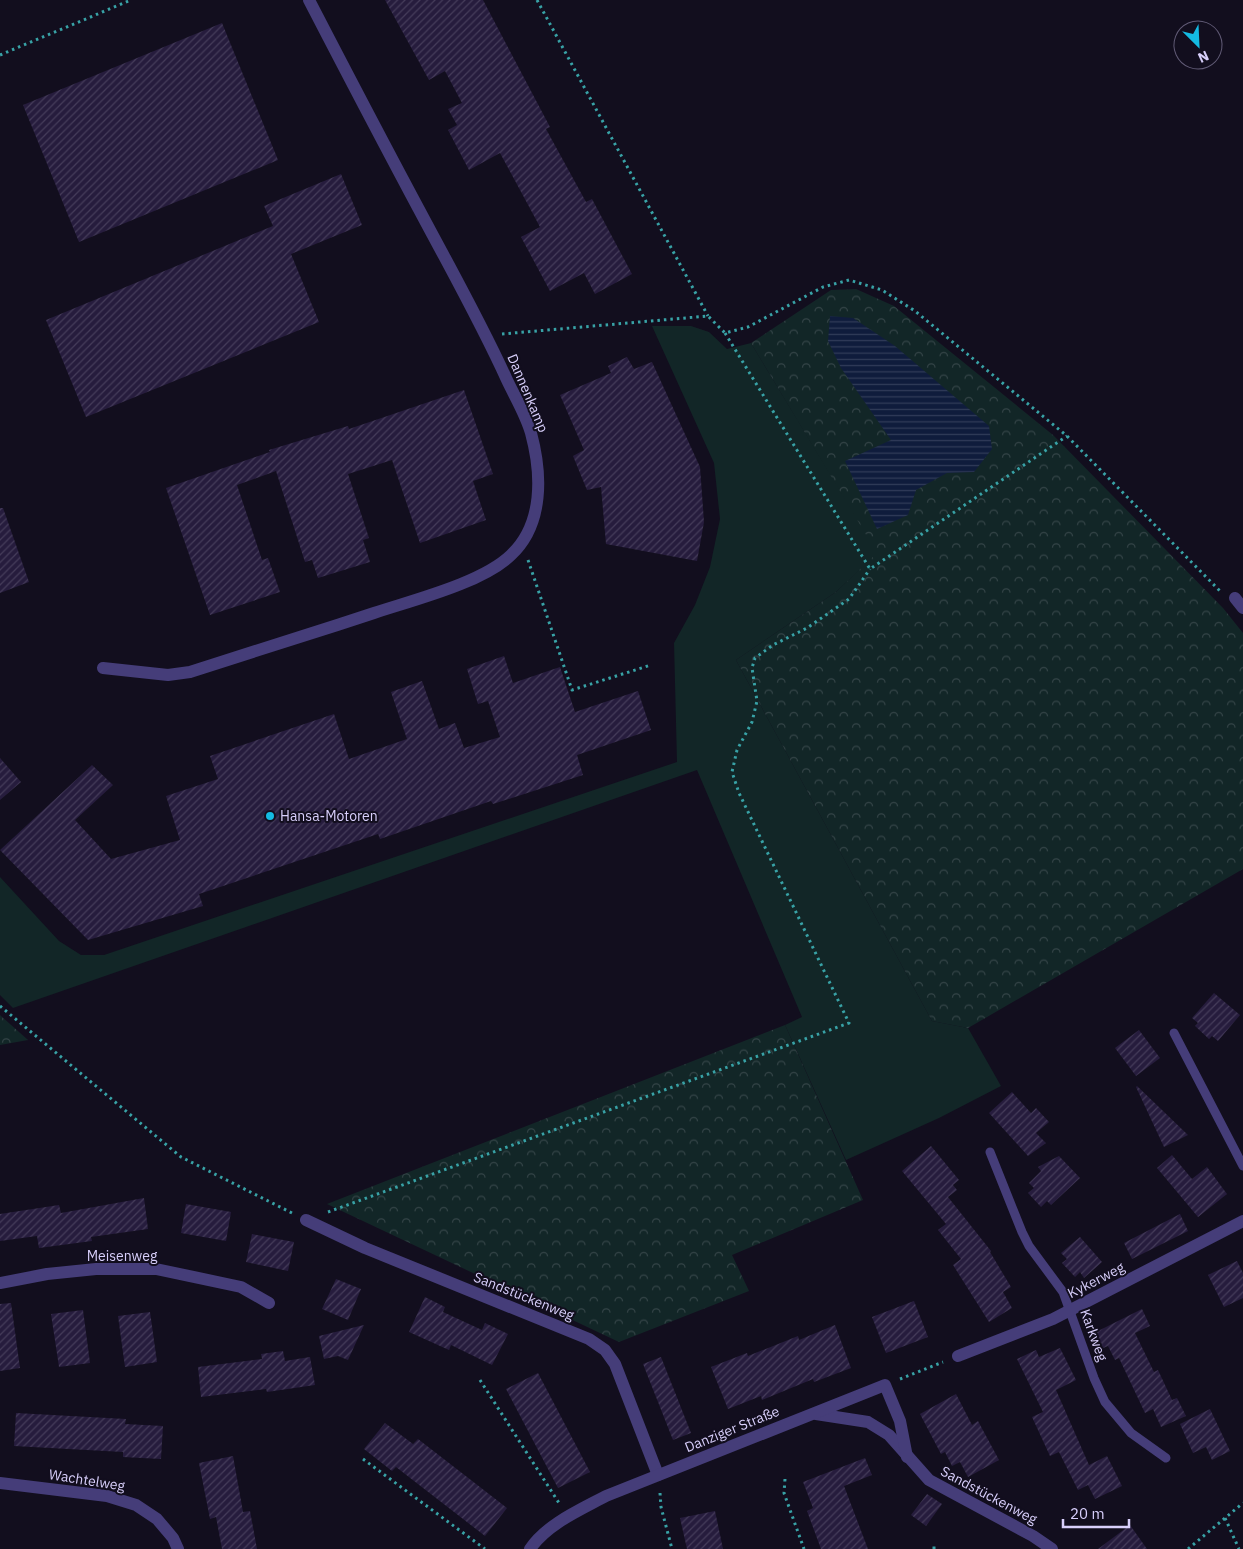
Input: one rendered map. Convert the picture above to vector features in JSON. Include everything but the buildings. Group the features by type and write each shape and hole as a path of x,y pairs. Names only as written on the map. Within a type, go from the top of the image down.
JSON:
{"street":[{"name":"Dannenkamp","path":"103,668 168,675 190,672 469,581 493,570 510,557 523,542 532,522 538,497 538,470 530,432 487,335 308,0"},
{"name":"Sandstückenweg","path":"306,1220 365,1248 589,1339 605,1350 615,1364 658,1474"},
{"name":"Kykerweg","path":"958,1356 1053,1319 1243,1221"},
{"name":"Meisenweg","path":"0,1283 47,1274 96,1269 156,1269 241,1287 269,1303"},
{"name":"Danziger Straße","path":"530,1549 555,1525 606,1496 885,1384"},
{"path":"885,1384 900,1421 907,1457"},
{"name":"Sandstückenweg","path":"813,1413 868,1422 889,1435 929,1480 1033,1536 1052,1549"},
{"name":"Wachtelweg","path":"0,1483 107,1496 136,1505 156,1519 173,1538 178,1549"}],"lane":[{"path":"1174,1033 1243,1166"},
{"name":"Karkweg","path":"990,1152 1029,1246 1063,1292 1094,1378 1105,1402 1131,1433 1166,1458"}],"path":[{"path":"0,55 130,0"},
{"path":"537,0 708,316 725,333 870,569"},
{"path":"725,333 748,328 823,287 849,280 882,290 915,311 1067,436 1222,593 1239,603"},
{"path":"487,335 708,316"},
{"path":"0,1006 181,1157 306,1220 849,1023 739,793 732,772 736,750 752,722 757,701 752,668 755,658 773,645 807,628 848,599 870,569 1067,436"},
{"path":"523,542 572,690 651,665"},
{"path":"885,1384 958,1356"},
{"path":"480,1380 568,1516"},
{"path":"363,1459 485,1549"},
{"path":"658,1474 662,1507 672,1549"},
{"path":"785,1479 784,1493 804,1549"},
{"path":"1188,1549 1243,1503"},
{"path":"1225,1518 1239,1549"}],"green space":[{"path":"856,289 894,306 1053,435 1223,608 1243,633 1243,869 968,1028 932,1021 736,660 836,592 877,553 751,343 831,290"},
{"path":"652,326 691,326 709,332 727,349 751,343 878,553 836,592 736,660 932,1021 968,1028 1001,1086 939,1118 846,1160 785,1025 802,1017 697,770 13,1008 0,995 0,877 59,941 81,955 104,955 677,762 674,643 695,605 710,567 720,519 714,463"},
{"path":"1,1016 28,1040 0,1045"},
{"path":"785,1025 863,1200 732,1255 749,1291 619,1342 327,1204"}],"water":[{"path":"830,316 853,318 895,346 989,426 992,449 974,472 947,473 916,490 908,515 877,529 845,461 891,440 841,368 828,341"}],"place":[{"name":"Hansa-Motoren","path":"270,816"}]}
